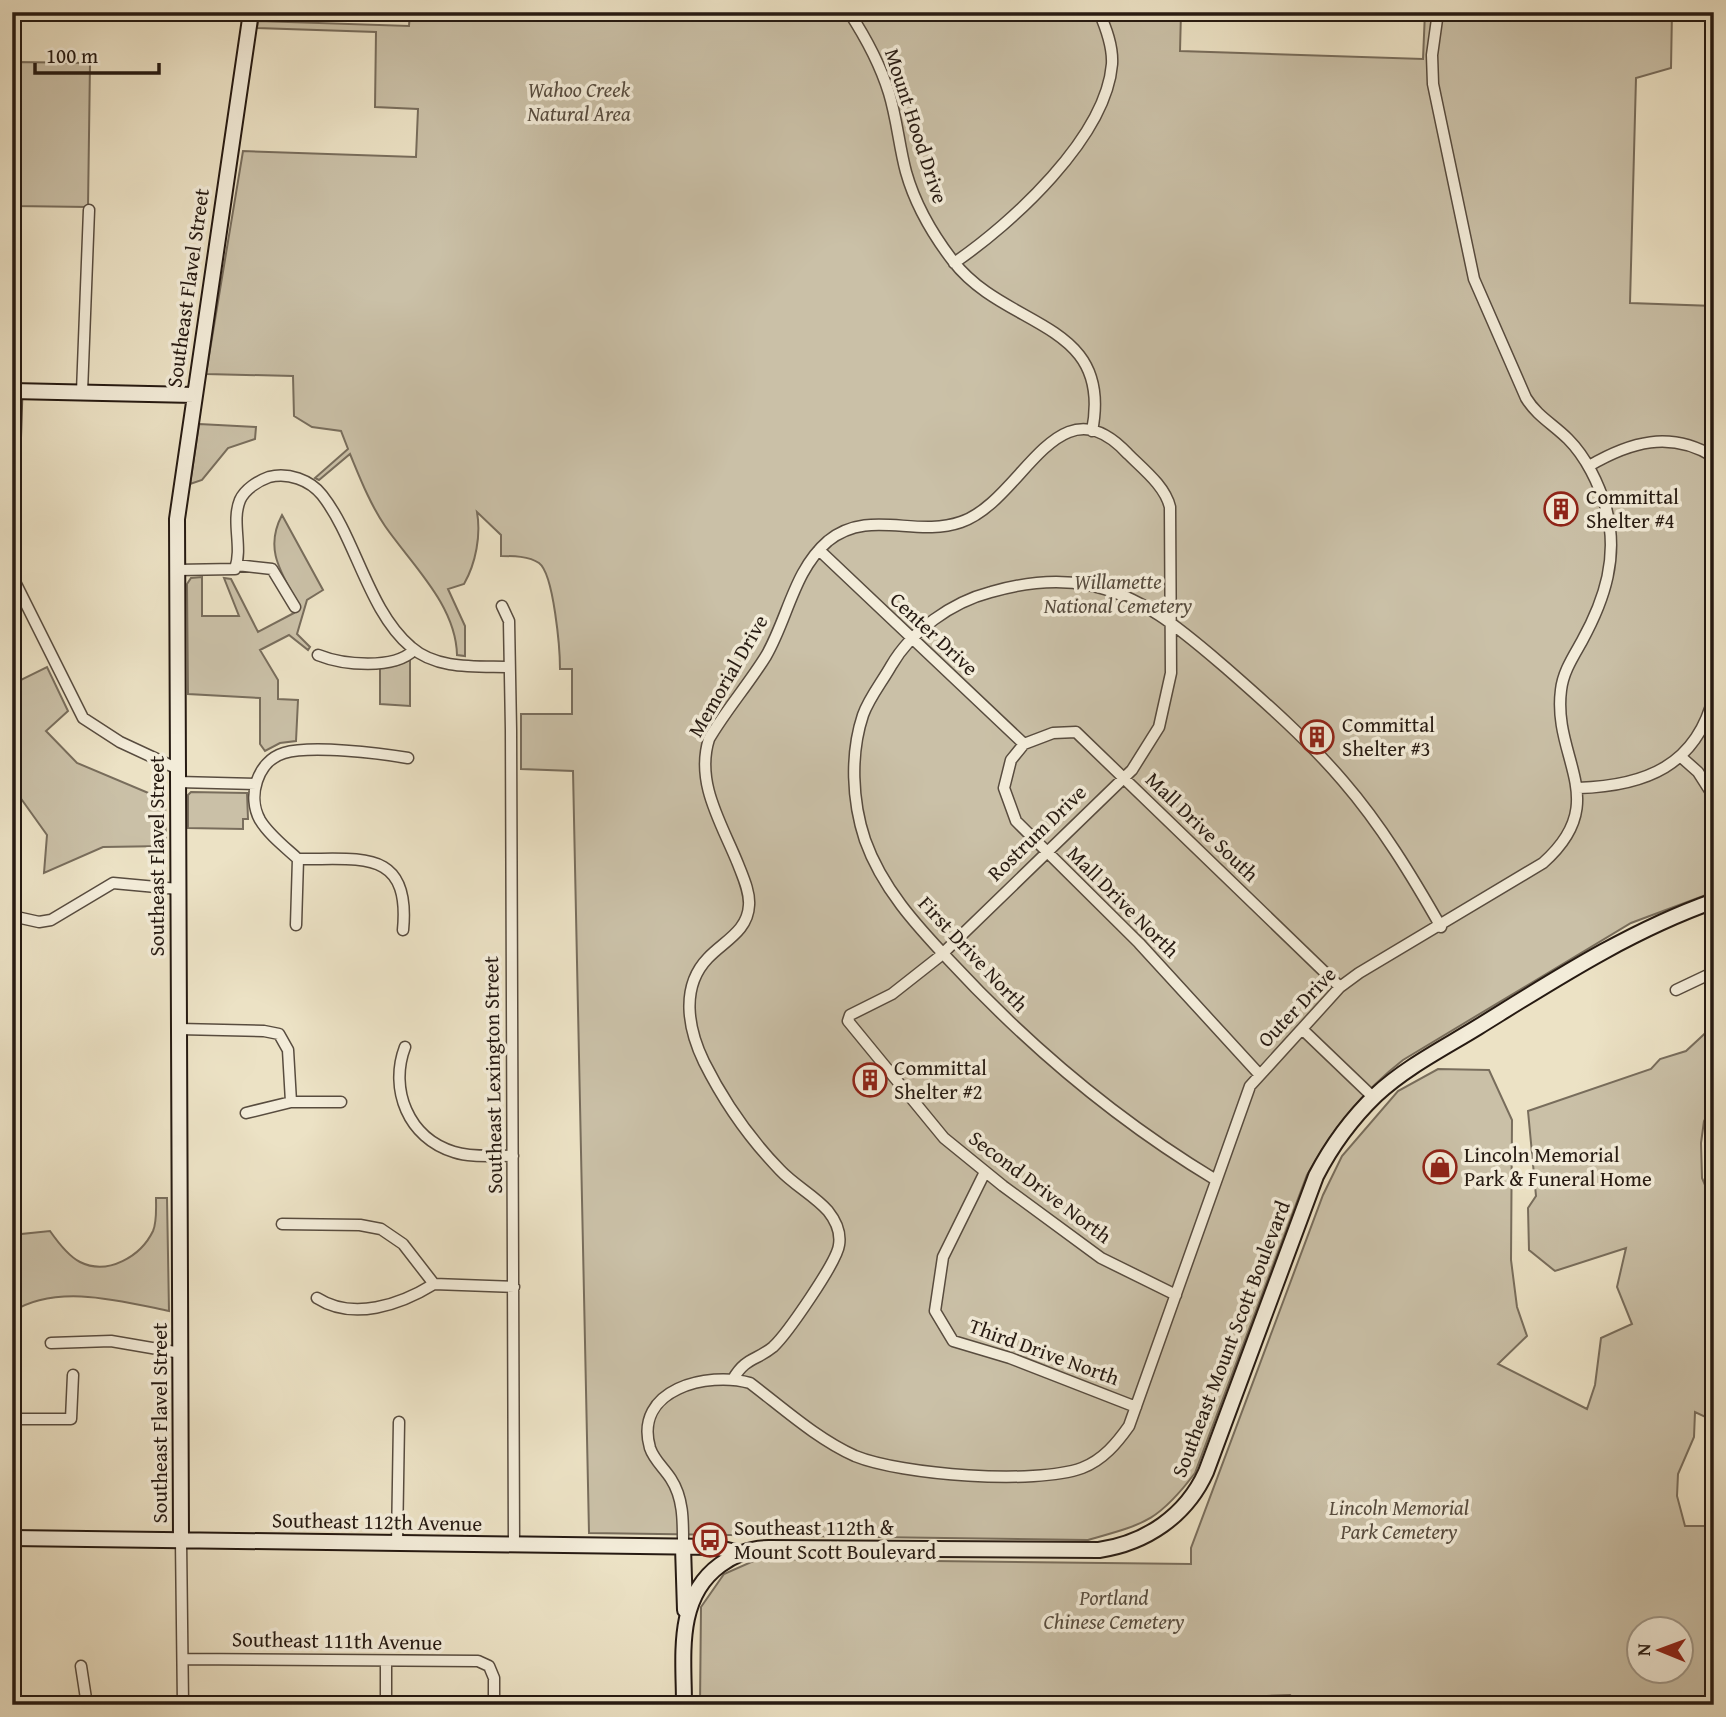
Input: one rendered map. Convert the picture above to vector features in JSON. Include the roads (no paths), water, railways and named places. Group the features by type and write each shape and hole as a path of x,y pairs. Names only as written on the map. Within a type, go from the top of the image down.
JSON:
{"main road":[{"name":"Southeast Flavel Street","path":"181,1541 177,511 251,12"},
{"path":"14,391 194,395"},
{"name":"Southeast Mount Scott Boulevard","path":"684,1705 687,1615 691,1598 705,1578 740,1553 769,1548 1099,1550 1132,1543 1166,1523 1194,1496 1206,1472 1316,1176 1335,1141 1374,1098 1425,1060 1600,953 1662,921 1714,901"},
{"name":"Southeast 112th Avenue","path":"12,1538 683,1546 740,1553"},
{"name":"Southeast Mount Scott Boulevard","path":"683,1546 683,1600 687,1615"}],"street":[{"name":"Mount Hood Drive","path":"849,12 873,52 885,80 913,192 954,263 999,302 1057,332 1073,345 1088,365 1095,386 1092,431"},
{"path":"954,263 1004,227 1032,201 1059,169 1092,119 1108,84 1112,65 1108,36 1099,12"},
{"path":"1438,12 1432,55 1433,84 1474,279 1531,407 1567,438 1589,466 1605,506 1611,548 1609,571 1602,599 1567,669 1560,692 1560,720 1578,788 1628,785 1652,775 1680,756 1703,726 1714,695"},
{"path":"82,393 89,210"},
{"path":"12,546 14,391"},
{"name":"Memorial Drive","path":"733,1379 742,1364 767,1352 784,1334 835,1259 840,1239 834,1220 827,1210 780,1170 740,1120 712,1076 694,1036 689,1012 696,979 706,960 742,927 749,904 742,873 706,785 704,759 709,739 765,657 782,623 800,575 819,550 855,526 879,523 933,527 974,517 998,500 1052,438 1074,431 1092,431"},
{"path":"1092,431 1102,433 1120,444 1168,499 1171,621"},
{"path":"1589,466 1624,447 1653,440 1688,444 1714,457"},
{"path":"237,565 236,513 241,497 253,485 275,475 304,480 323,496 392,626 414,650 445,663 509,667"},
{"name":"Center Drive","path":"819,550 911,640 1024,744"},
{"path":"177,570 230,570 237,565 272,569 295,607"},
{"path":"12,576 83,718 178,775 256,784"},
{"name":"First Drive North","path":"1216,1180 1163,1148 1032,1043 910,918 883,879 865,839 855,791 856,746 864,712 901,649 941,616 981,595 1017,584 1057,582 1089,585 1118,595 1171,621 1263,701 1342,780 1402,860 1441,927"},
{"name":"Southeast Lexington Street","path":"502,606 509,621 514,1545"},
{"name":"Rostrum Drive","path":"848,1021 850,1015 892,994 942,952 1124,777 1159,727 1171,673 1171,621"},
{"path":"318,655 330,660 393,662 406,658 414,650"},
{"name":"Mall Drive South","path":"1024,744 1053,733 1076,732 1340,987"},
{"name":"Mall Drive North","path":"1024,744 1011,760 1004,788 1016,821 1139,943 1259,1074"},
{"path":"296,925 298,859 258,817 256,784 265,764 285,753 385,754 408,758"},
{"path":"1680,756 1698,772 1714,797"},
{"name":"Outer Drive","path":"733,1379 750,1383 818,1435 856,1456 896,1467 961,1474 1045,1475 1082,1468 1107,1453 1129,1426 1243,1100 1259,1074 1340,987 1359,973 1529,873 1555,853 1574,819 1578,788"},
{"path":"298,859 360,860 385,868 395,875 404,894 403,930"},
{"path":"12,916 39,922 51,919 113,883 178,889"},
{"path":"1676,990 1714,972"},
{"name":"Second Drive North","path":"848,1021 944,1138 985,1172 1101,1258 1175,1295"},
{"path":"179,1029 264,1031 279,1034 288,1050 291,1102"},
{"path":"1302,1029 1374,1098"},
{"path":"405,1047 399,1073 401,1100 419,1129 435,1143 456,1153 513,1156"},
{"path":"246,1113 291,1102 341,1102"},
{"name":"Third Drive North","path":"985,1172 943,1257 935,1311 953,1341 1010,1358 1136,1406"},
{"path":"282,1224 360,1225 381,1229 403,1244 433,1284"},
{"path":"317,1298 332,1308 373,1308 412,1297 433,1284 514,1287"},
{"path":"51,1343 111,1341 181,1353"},
{"path":"12,1419 72,1419 73,1375"},
{"path":"683,1546 679,1493 650,1448 651,1416 671,1391 686,1384 704,1379 733,1379"},
{"path":"397,1544 399,1422"},
{"name":"Southeast Flavel Street","path":"181,1541 183,1705"},
{"name":"Southeast 111th Avenue","path":"183,1659 478,1661 489,1666 494,1678 494,1705"},
{"path":"386,1661 386,1705"},
{"path":"81,1666 87,1705"}],"place":[{"name":"Committal Shelter #4","path":"1561,509"},
{"name":"Committal Shelter #3","path":"1317,737"},
{"name":"Committal Shelter #2","path":"870,1080"},
{"name":"Lincoln Memorial Park & Funeral Home","path":"1440,1167"},
{"name":"Southeast 112th & Mount Scott Boulevard","path":"710,1540"}],"park label":[{"name":"Wahoo Creek Natural Area","path":"579,102"},
{"name":"Willamette National Cemetery","path":"1118,594"},
{"name":"Lincoln Memorial Park Cemetery","path":"1399,1520"},
{"name":"Portland Chinese Cemetery","path":"1114,1610"}]}
